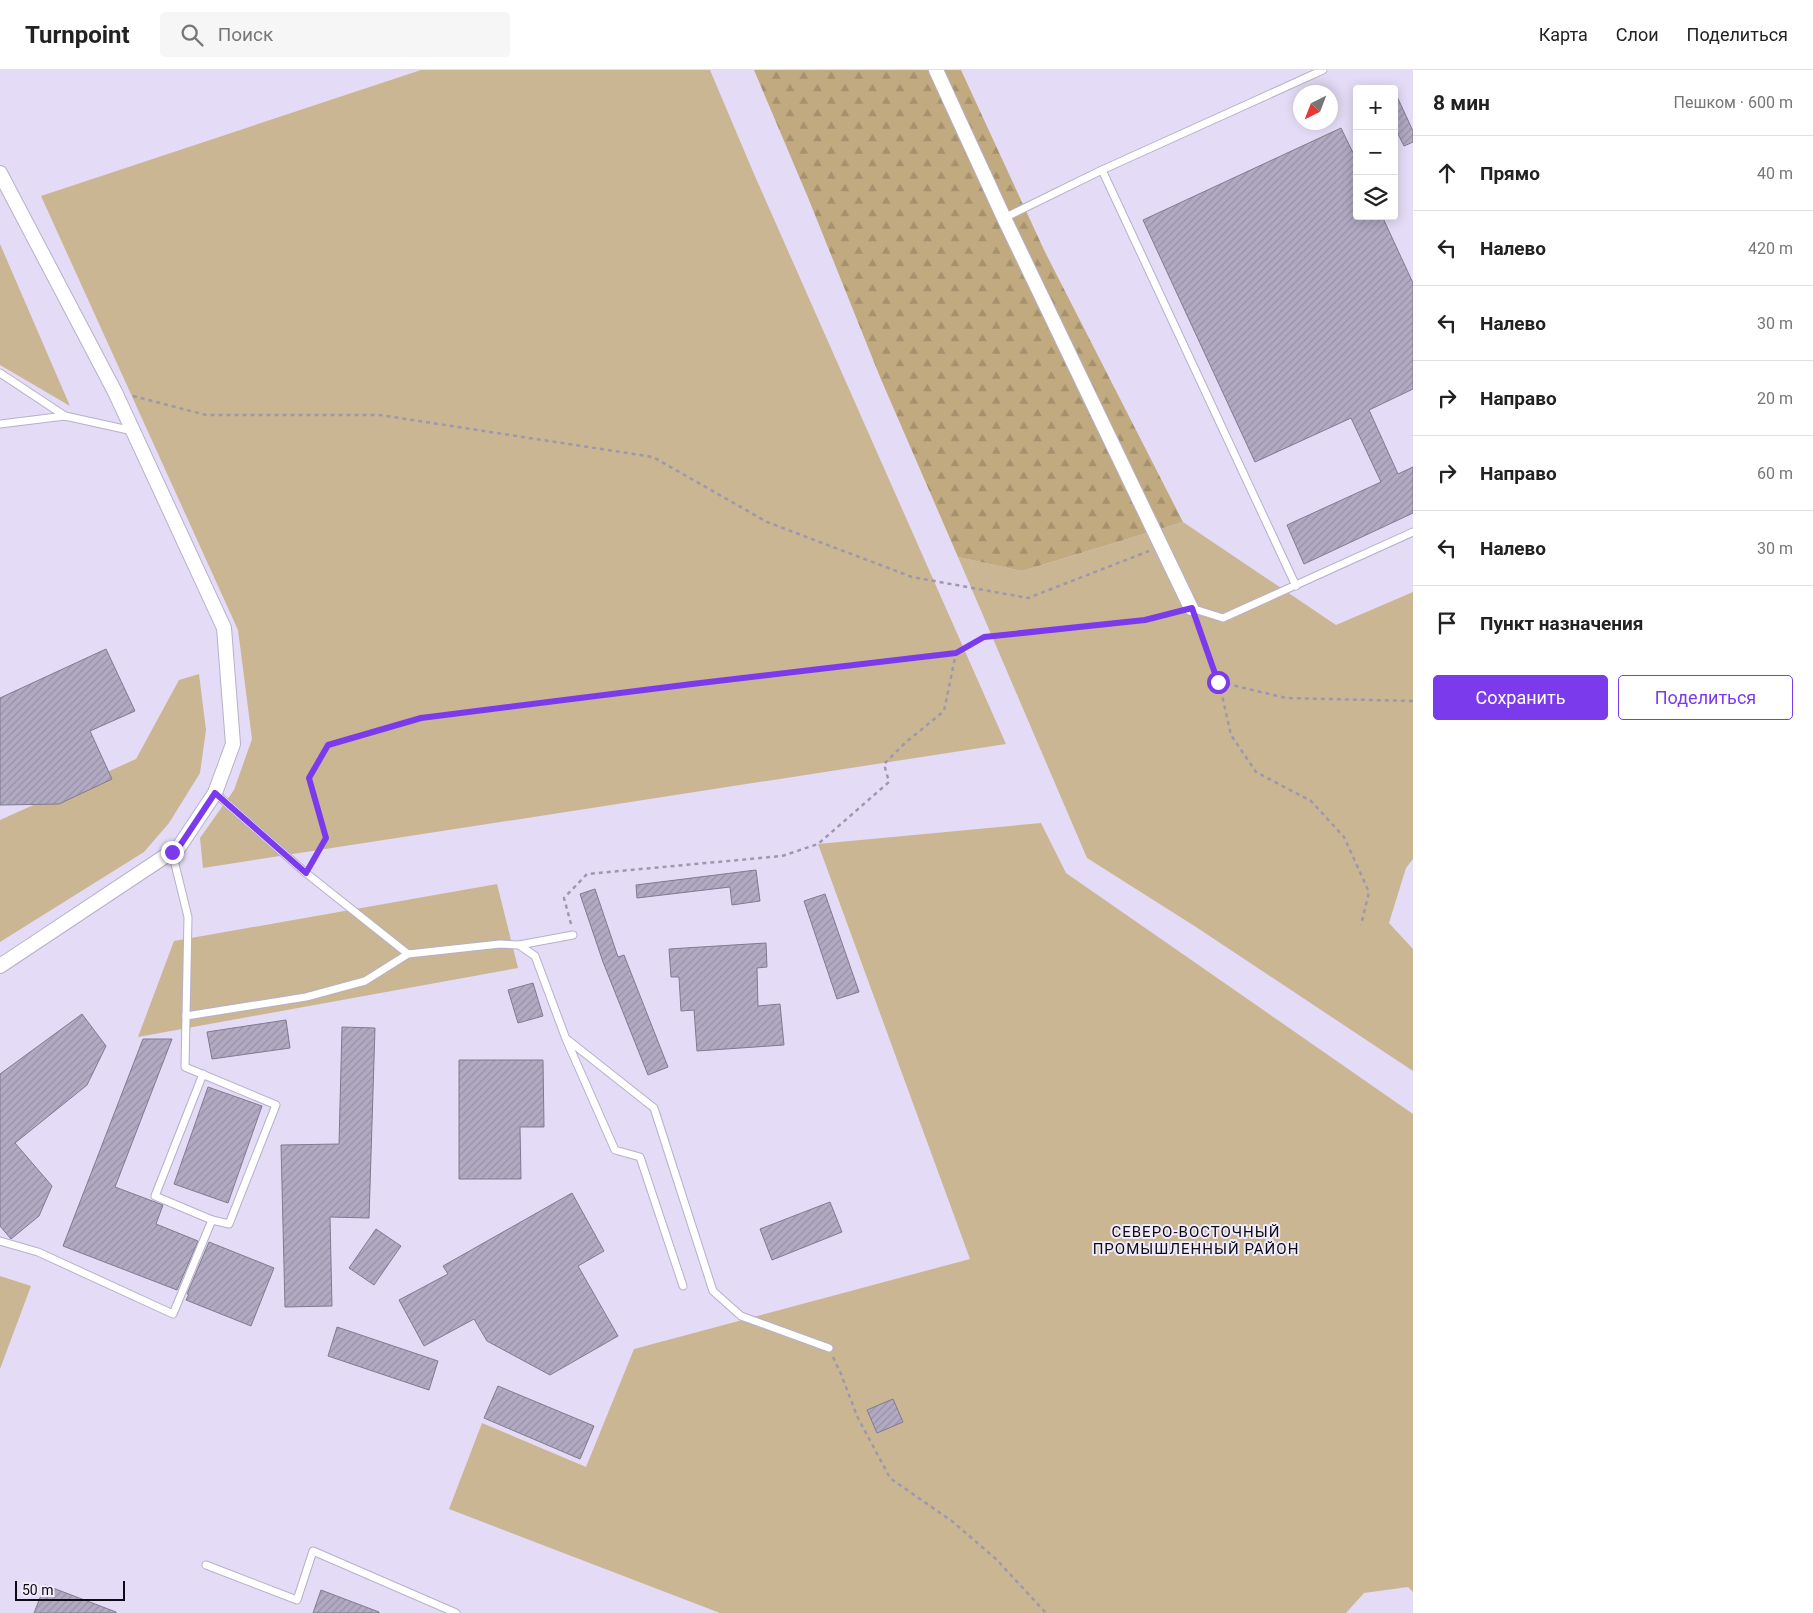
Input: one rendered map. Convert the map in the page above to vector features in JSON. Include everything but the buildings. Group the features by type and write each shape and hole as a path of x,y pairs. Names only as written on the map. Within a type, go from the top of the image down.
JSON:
{"street":[{"path":"936,70 1004,218 1192,608"},
{"path":"0,173 115,392 224,628 234,744 215,793 179,847 0,966"}],"lane":[{"path":"1004,218 1102,170 1323,70"},
{"path":"1102,170 1296,586"},
{"path":"0,373 65,416"},
{"path":"0,424 65,416 133,431"},
{"path":"1192,608 1223,618 1413,532"},
{"path":"215,793 306,873 408,954"},
{"path":"172,852 188,917 185,1067 203,1074 276,1105 229,1224 212,1220 155,1196 203,1074"},
{"path":"186,1016 306,997 365,981 408,954 500,944 519,945 573,935"},
{"path":"519,945 535,956 566,1039 615,1150 640,1157 683,1286"},
{"path":"566,1039 654,1108 713,1291 741,1316 828,1348"},
{"path":"0,1241 38,1252 173,1314 212,1220"},
{"path":"206,1565 297,1600 313,1551 456,1613"}],"path":[{"path":"115,392 206,415 380,415 653,457 766,522 903,574 1028,598 1162,546"},
{"path":"306,873 326,838 309,778 328,745 421,718 956,653 984,637 1145,620 1192,608 1218,682 1231,735 1256,772 1311,801 1344,836 1369,892 1361,925"},
{"path":"573,935 564,898 587,874 782,856 818,844 889,782 884,764 905,743 944,711 956,653"},
{"path":"1218,682 1286,698 1413,701"},
{"path":"828,1348 841,1374 857,1416 890,1478 953,1522 996,1559 1046,1613"}],"shaded area":[{"path":"421,70 710,70 754,174 1006,744 203,868 200,838 234,790 252,739 238,630 41,196"},
{"path":"0,244 70,406 0,365"},
{"path":"1183,522 1336,625 1413,592 1413,859 1406,868 1389,923 1413,949 1413,1071 1196,927 1087,858 958,557 1022,571"},
{"path":"199,674 206,730 200,773 169,823 144,852 0,942 0,820 136,759 179,680"},
{"path":"1041,823 1066,873 1413,1114 1413,1592 1408,1587 1364,1593 1346,1613 720,1613 449,1509 482,1423 586,1467 634,1349 970,1259 818,844"},
{"path":"497,884 518,968 138,1037 174,941"},
{"path":"0,1276 31,1286 0,1369"}],"green space":[{"path":"754,70 961,70 1045,252 1183,522 1022,571 958,557 880,377 809,200"}],"district":[{"name":"СЕВЕРО-ВОСТОЧНЫЙ ПРОМЫШЛЕННЫЙ РАЙОН","path":"1196,1240"}],"route":[{"path":"172,852 179,847 215,793 306,873 326,838 309,778 328,745 421,718 956,653 984,637 1145,620 1192,608 1218,682"}]}
